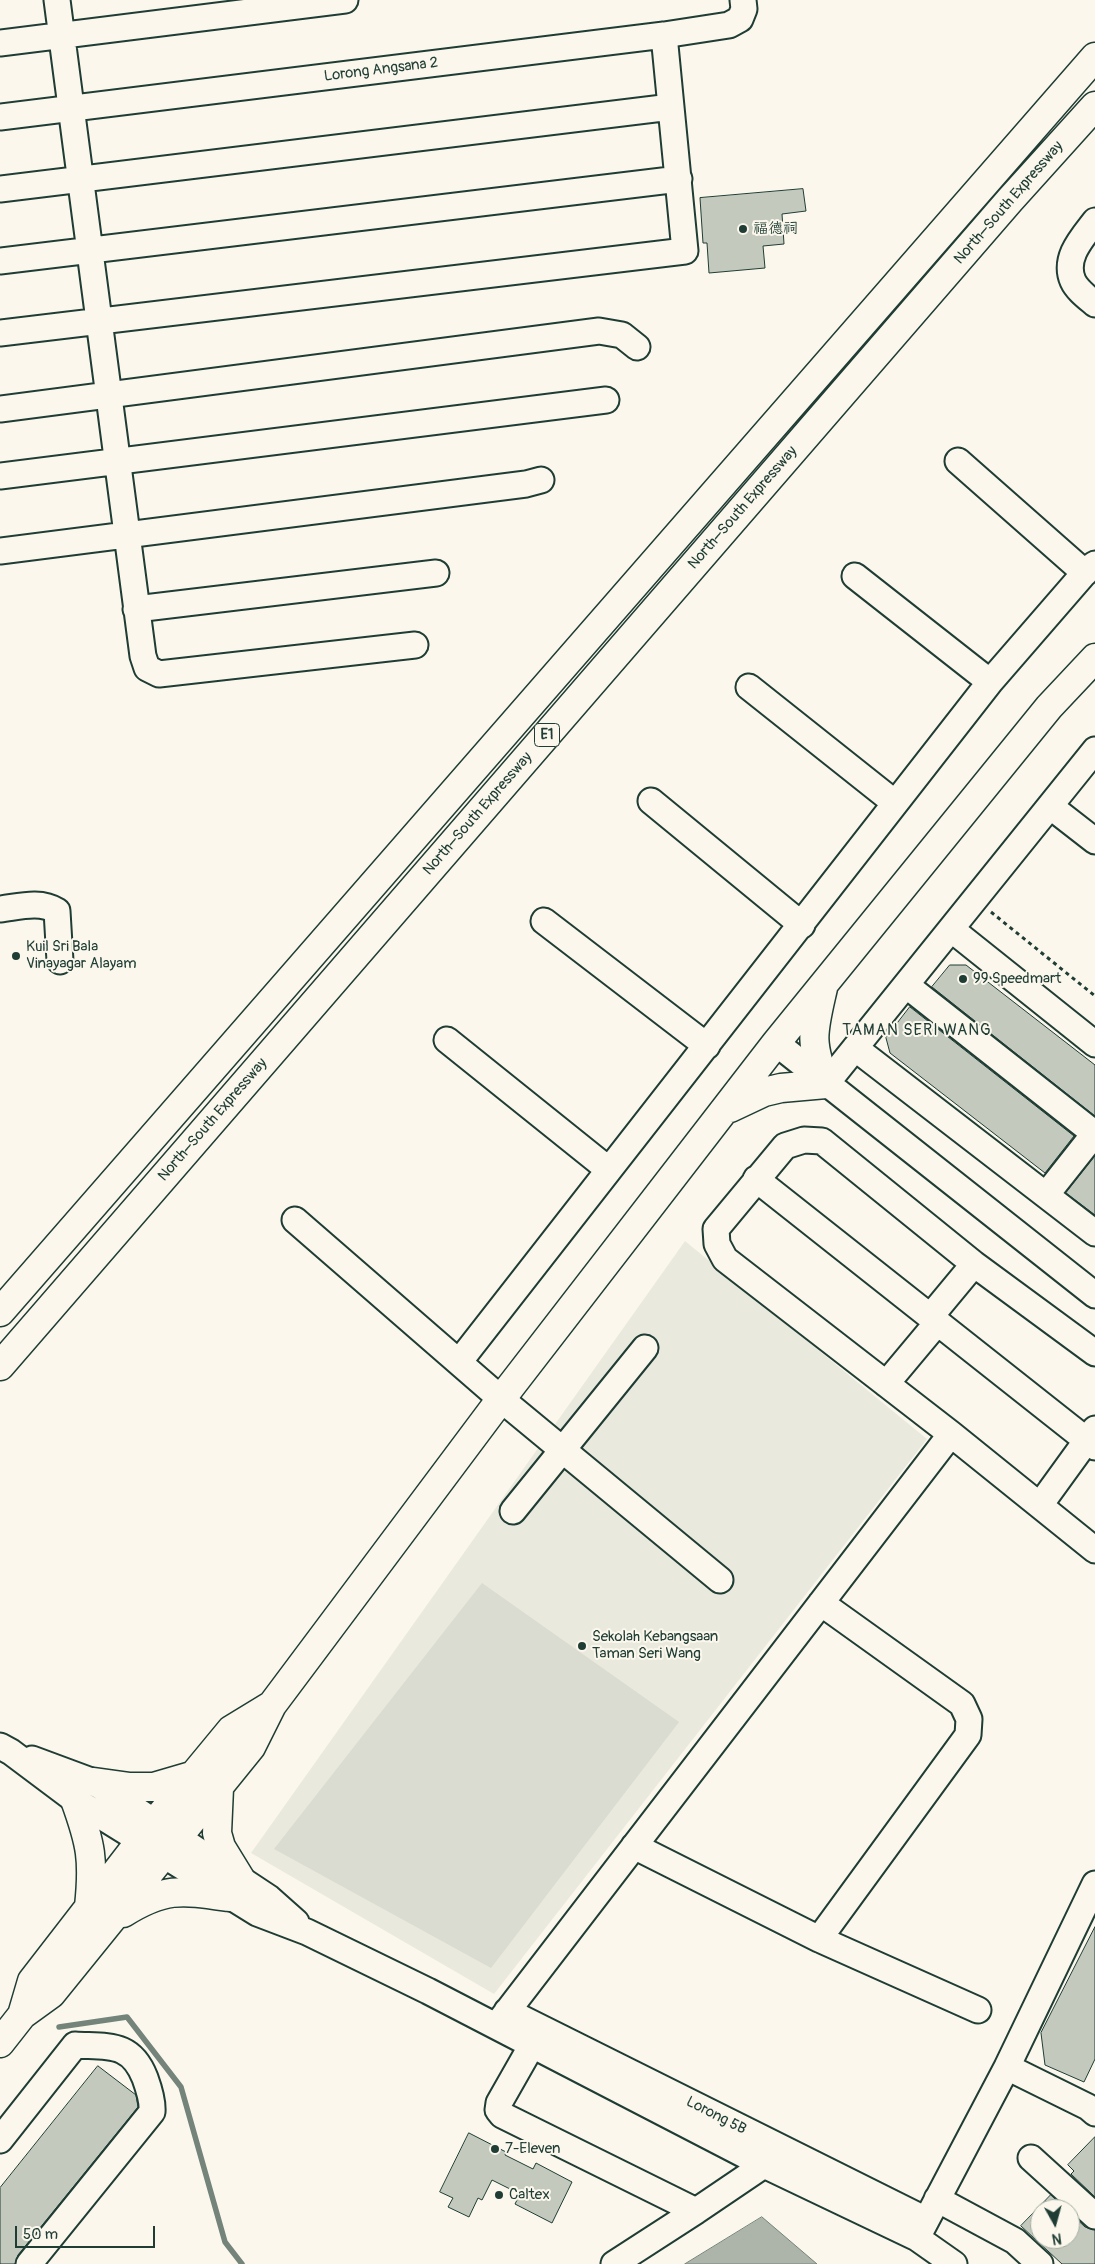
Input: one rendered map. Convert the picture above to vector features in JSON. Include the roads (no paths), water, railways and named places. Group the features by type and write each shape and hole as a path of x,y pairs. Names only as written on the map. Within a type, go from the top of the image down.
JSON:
{"main road":[{"name":"E1","path":"0,1312 1095,57"},
{"name":"North–South Expressway","path":"0,1366 1003,208 1095,106"},
{"path":"159,1839 219,1788 251,1746 272,1705 501,1398 726,1110 776,1043 1049,707 1095,658"},
{"path":"1049,707 1095,685"},
{"path":"726,1110 764,1092 781,1088 826,1084 816,1058 813,1031 824,983"},
{"path":"0,2042 22,2015 32,1981 99,1914 159,1839 195,1775 231,1730 272,1705"},
{"path":"99,1914 85,1791 154,1787 195,1775"},
{"path":"99,1914 165,1893 234,1887 217,1833 219,1788"}],"street":[{"path":"57,0 142,656 147,668 159,674 415,645"},
{"path":"0,43 345,0"},
{"name":"Lorong Angsana 2","path":"0,117 664,35 729,25 740,19 744,9 744,0"},
{"path":"0,333 685,251 664,35"},
{"path":"0,190 671,108"},
{"path":"0,261 679,179"},
{"path":"1095,220 1076,245 1070,269 1073,282 1095,304"},
{"path":"0,409 599,331 622,335 637,346"},
{"path":"0,476 606,400"},
{"path":"459,1362 990,682 1090,569 958,461"},
{"path":"0,552 526,484 541,480"},
{"path":"136,609 436,573"},
{"path":"855,576 990,682"},
{"path":"749,687 894,803"},
{"path":"826,1084 1095,750"},
{"path":"651,801 802,924"},
{"path":"1050,806 1095,841"},
{"path":"0,909 34,905 50,907 56,911 60,961"},
{"path":"544,921 707,1046"},
{"path":"951,929 1095,1044"},
{"path":"906,985 1095,1134 1046,1195"},
{"path":"447,1040 609,1170"},
{"path":"776,1043 1095,1295"},
{"path":"855,1048 1095,1233"},
{"path":"1095,1353 974,1264 822,1141 804,1140 784,1146 716,1229 717,1244 725,1259 951,1434 1095,1550"},
{"path":"756,1179 934,1320 1092,1439 1040,1505"},
{"path":"295,1220 562,1450 720,1580"},
{"path":"886,1384 974,1264"},
{"path":"513,1511 645,1348"},
{"path":"502,2019 951,1434"},
{"path":"819,1939 968,1735 969,1719 962,1704 821,1603"},
{"path":"6,1749 55,1766 85,1791 234,1887 257,1913 307,1932 502,2019 532,2045 764,2165 926,2219 1015,2241 1040,2264"},
{"path":"634,1846 819,1939 978,2010"},
{"path":"926,2219 1007,2067 1095,1884"},
{"name":"Lorong 5B","path":"502,2019 926,2219"},
{"path":"0,2140 75,2045 119,2049 139,2062 149,2088 152,2112 29,2264"},
{"path":"532,2045 499,2103 498,2110 502,2115 696,2211"},
{"path":"1007,2067 1093,2104"},
{"path":"1031,2158 1095,2216"},
{"path":"614,2264 764,2165"},
{"path":"926,2219 954,2264"}],"waterway":[{"path":"59,2027 127,2017 181,2087 225,2242 242,2264"}],"place":[{"name":"福德祠","path":"743,229"},
{"name":"Kuil Sri Bala Vinayagar Alayam","path":"16,956"},
{"name":"99 Speedmart","path":"963,979"},
{"name":"Sekolah Kebangsaan Taman Seri Wang","path":"582,1646"},
{"name":"7-Eleven","path":"495,2149"},
{"name":"Caltex","path":"499,2195"}],"district":[{"name":"TAMAN SERI WANG","path":"917,1031"}]}
